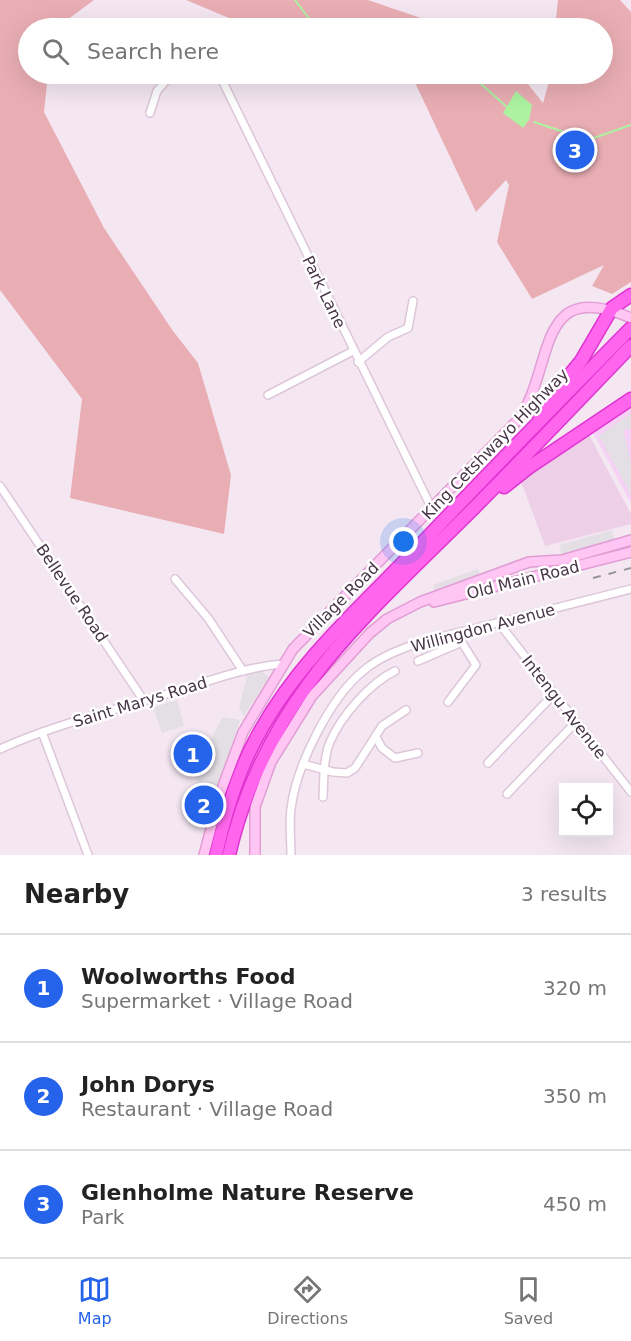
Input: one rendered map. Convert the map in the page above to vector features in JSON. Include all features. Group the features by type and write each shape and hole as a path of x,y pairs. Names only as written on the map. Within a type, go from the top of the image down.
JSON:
{"highway":[{"path":"499,463 518,435 581,361 610,310 631,295"},
{"name":"King Cetshwayo Highway","path":"216,855 227,812 245,761 271,713 292,681 310,659 631,328"},
{"name":"King Cetshwayo Highway","path":"229,855 242,803 252,777 276,731 318,669 372,610 631,346"},
{"path":"475,507 528,468 631,399"}],"main road":[{"name":"Village Road","path":"204,855 220,794 239,741 283,664 301,639 512,427 525,410 557,323 578,308 610,310"},
{"path":"610,310 631,318"},
{"name":"Old Main Road","path":"255,855 257,796 271,762 327,676 370,633 387,620 414,606 502,569 525,563 562,560 631,540"},
{"name":"Old Main Road","path":"414,606 631,552"},
{"path":"525,563 524,573 532,578"},
{"path":"502,569 514,582"}],"street":[{"path":"150,113 157,91 163,84"},
{"name":"Park Lane","path":"224,84 432,509"},
{"path":"358,362 388,338 408,328 413,301"},
{"path":"268,395 353,351"},
{"name":"Bellevue Road","path":"0,486 144,701"},
{"path":"175,579 208,618 243,671"},
{"name":"Willingdon Avenue","path":"291,855 291,809 303,764 335,704 365,669 409,646 631,589"},
{"name":"Intengu Avenue","path":"498,622 631,792"},
{"path":"448,702 476,665 456,633"},
{"path":"418,661 462,642"},
{"name":"Saint Marys Road","path":"0,749 42,732 243,671 261,666 283,664"},
{"path":"323,797 330,741 345,717 382,677 395,671"},
{"path":"488,763 554,694"},
{"path":"303,764 347,773 355,768 382,726 406,710"},
{"path":"507,794 576,722"},
{"path":"42,732 88,855"},
{"path":"376,737 382,748 395,758 418,753"}],"shaded area":[{"path":"0,0 94,0 70,18 18,18 18,84 47,84 44,112 104,228 173,331 198,363 231,475 224,534 70,498 82,399 0,290"},
{"path":"186,0 368,0 421,18 229,18"},
{"path":"558,0 620,0 631,12 631,282 612,294 592,286 604,265 532,299 497,242 509,185 506,180 476,212 416,84 528,84 543,103 548,84 613,84 613,18 556,18"},
{"path":"516,91 532,105 529,120 523,128 503,113"},
{"path":"631,401 631,503 590,427"},
{"path":"631,413 631,428 623,430 631,462 631,495 599,436"},
{"path":"587,431 631,514 631,524 545,546 519,476"},
{"path":"612,530 615,542 562,556 559,545"},
{"path":"478,569 481,577 436,594 433,585"},
{"path":"259,670 269,677 244,716 239,707 248,673"},
{"path":"177,700 184,726 162,733 153,707"},
{"path":"223,717 240,720 214,797 203,794 194,773 207,739 211,738"}],"waterway":[{"path":"295,0 308,18"},
{"path":"481,84 508,108"},
{"path":"534,122 588,140 631,125"}],"railway":[{"path":"593,578 631,568"}],"place":[{"name":"Glenholme Nature Reserve","path":"575,150"},
{"name":"Woolworths Food","path":"193,754"},
{"name":"John Dorys","path":"204,805"}]}
